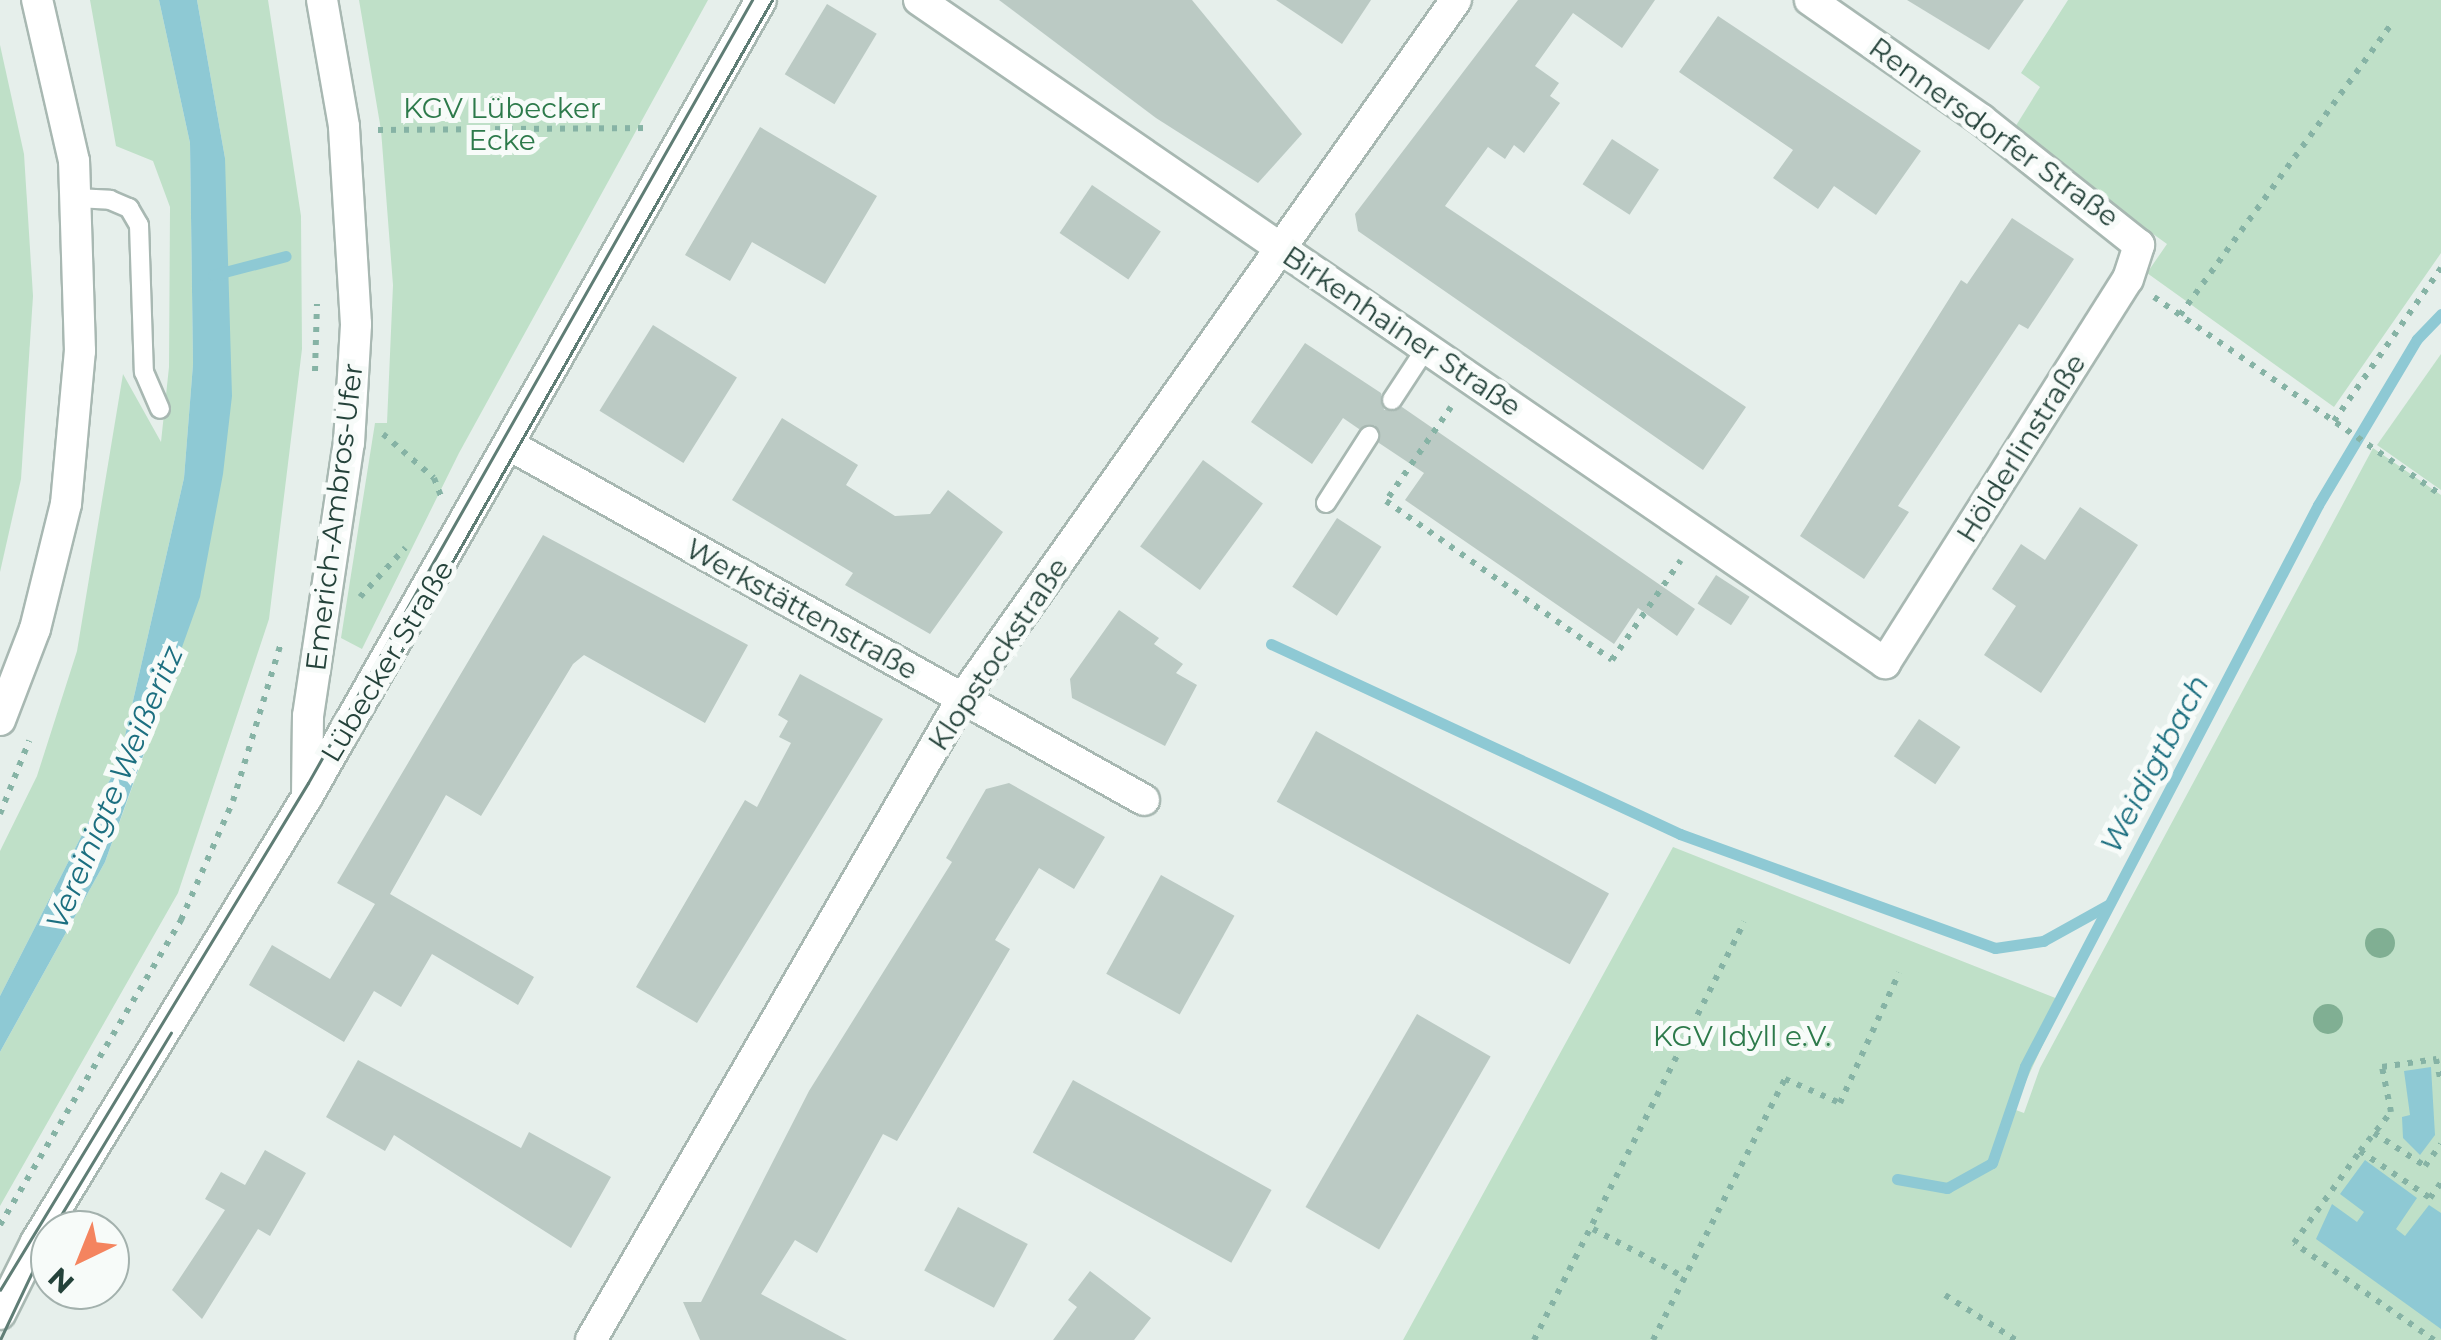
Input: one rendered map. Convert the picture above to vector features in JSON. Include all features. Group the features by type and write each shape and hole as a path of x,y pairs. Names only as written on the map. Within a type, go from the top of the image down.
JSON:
{"street":[{"path":"0,720 35,630 66,504 80,351 76,198 37,0"},
{"name":"Emerich-Ambros-Ufer","path":"307,796 322,624 349,442 356,324 344,132 322,0"},
{"name":"Lübecker Straße","path":"0,1314 36,1242 513,447 761,0"},
{"name":"Birkenhainer Straße","path":"919,0 1886,663"},
{"name":"Klopstockstraße","path":"591,1340 962,699 1456,0"},
{"name":"Rennersdorfer Straße","path":"1810,0 2129,230"},
{"name":"Hölderlinstraße","path":"1886,663 2128,279 2139,245 2129,230"},
{"name":"Werkstättenstraße","path":"513,447 1144,800"}],"lane":[{"path":"76,198 129,208 140,225 144,372 160,408"},
{"path":"1392,400 1426,348"},
{"path":"1326,503 1369,436"}],"path":[{"path":"2180,314 2390,26"},
{"path":"344,132 639,122 681,146"},
{"path":"2334,421 2441,268"},
{"path":"2128,279 2441,496"},
{"path":"314,386 318,290"},
{"path":"1471,378 1386,501 1612,660 1698,534"},
{"path":"381,423 391,445 434,478 441,496 430,512"},
{"path":"282,642 322,624 355,602 407,545"},
{"path":"0,1225 181,920 234,801 284,624"},
{"path":"1534,1340 1594,1228 1744,922"},
{"path":"1653,1340 1785,1079 1840,1103 1898,974"},
{"path":"2434,1340 2294,1242 2391,1112 2382,1068 2436,1059 2441,1082"},
{"path":"2374,1133 2425,1166 2441,1144"},
{"path":"2360,1151 2430,1198 2441,1183"},
{"path":"1594,1228 1684,1277"},
{"path":"1945,1296 2016,1340"}],"green space":[{"path":"90,0 159,0 190,143 193,364 184,478 119,762 0,996 0,851 37,776 77,651 123,374 161,442 169,367 170,207 153,161 116,146"},
{"path":"197,0 268,0 301,216 302,349 269,619 178,893 0,1206 0,1052 105,862 174,672 223,233 225,158"},
{"name":"KGV Lübecker Ecke","path":"359,0 708,0 459,453 362,649 341,638 375,423 387,423 393,285 381,130"},
{"path":"2068,0 2441,0 2441,253 2334,407 2147,273 2167,244 2012,132 2040,87 2021,73"},
{"path":"0,45 24,154 33,296 21,479 0,572"},
{"path":"2441,354 2441,490 2377,445"},
{"name":"KGV Idyll e.V.","path":"2373,448 2441,495 2441,1340 1403,1340 1673,847 2063,1001 2013,1109 2024,1113 2040,1068"}],"water":[{"name":"Vereinigte Weißeritz","path":"159,0 197,0 225,158 232,396 223,474 200,597 105,862 0,1052 0,996 119,762 184,478 193,364 190,143"},
{"path":"2431,1067 2435,1135 2420,1155 2403,1138 2402,1117 2410,1115 2404,1071"},
{"path":"2365,1160 2417,1198 2396,1229 2405,1236 2429,1205 2441,1213 2441,1329 2316,1239 2332,1204 2357,1222 2364,1212 2340,1194"}],"building":[{"path":"999,0 1192,0 1302,134 1258,183 1156,118"},
{"path":"1276,0 1371,0 1342,44"},
{"path":"1518,0 1655,0 1622,48 1573,13 1535,66 1559,83 1550,96 1560,103 1524,153 1514,145 1505,159 1488,147 1445,206 1746,407 1703,470 1358,231 1355,214"},
{"path":"1907,0 2024,0 1989,50"},
{"path":"827,4 877,34 834,104 785,74"},
{"path":"1718,16 1921,151 1876,215 1834,186 1818,209 1773,178 1793,150 1679,72"},
{"path":"760,127 877,196 825,284 752,242 730,281 685,255"},
{"path":"1612,139 1659,169 1630,215 1583,184"},
{"path":"1092,185 1161,231 1128,279 1060,233"},
{"path":"2012,218 2074,259 2028,329 2019,324 1898,506 1909,512 1864,579 1800,536 1961,280 1967,284"},
{"path":"653,325 737,377 683,463 599,411"},
{"path":"1305,343 1381,393 1384,410 1402,407 1695,609 1677,636 1638,608 1614,644 1405,500 1424,473 1379,443 1375,425 1359,429 1343,418 1312,464 1251,422"},
{"path":"782,418 858,465 846,485 895,516 930,514 948,490 1003,532 930,634 845,585 853,573 732,500"},
{"path":"1203,460 1263,503 1200,590 1140,547"},
{"path":"2080,507 2138,545 2041,693 1984,655 2016,606 1992,589 2021,544 2045,560"},
{"path":"1337,518 1381,547 1337,616 1292,587"},
{"path":"543,535 748,645 705,723 584,655 573,664 481,816 446,795 390,894 534,977 518,1005 432,954 401,1007 374,991 344,1042 249,985 272,945 330,979 375,904 337,883"},
{"path":"1716,575 1750,597 1731,625 1697,604"},
{"path":"1119,610 1159,638 1154,644 1183,664 1176,673 1197,685 1165,746 1072,698 1070,679"},
{"path":"800,674 883,719 697,1023 636,987 745,800 757,807 791,743 779,737 788,721 778,715"},
{"path":"1919,719 1960,747 1935,784 1894,756"},
{"path":"1316,731 1609,893 1570,964 1277,802"},
{"path":"1009,783 1105,837 1074,889 1039,868 995,940 1010,949 897,1141 883,1134 817,1253 795,1240 761,1294 847,1340 700,1340 683,1302 701,1302 809,1091 952,862 946,858 986,789"},
{"path":"1161,875 1234,916 1180,1015 1106,974"},
{"path":"1417,1014 1491,1056 1379,1250 1306,1207"},
{"path":"358,1060 521,1148 529,1132 611,1177 571,1248 394,1135 385,1151 326,1117"},
{"path":"1073,1080 1272,1190 1231,1263 1033,1153"},
{"path":"265,1150 306,1173 270,1236 258,1229 202,1319 172,1290 225,1210 205,1199 221,1172 245,1185"},
{"path":"958,1207 1028,1244 994,1308 924,1271"},
{"path":"1090,1271 1151,1318 1134,1340 1053,1340 1077,1307 1068,1300"}],"waterway":[{"path":"213,275 286,256"},
{"name":"Weidigtbach","path":"1897,1179 1947,1188 1992,1163 2025,1066 2318,505 2417,339 2441,314"},
{"path":"1271,644 1680,834 1995,948 2043,941 2108,905"}],"tram line":[{"path":"0,1290 308,783 752,0"},
{"path":"401,652 772,0"},
{"path":"64,1210 171,1033"},
{"path":"0,1340 30,1276"}]}
